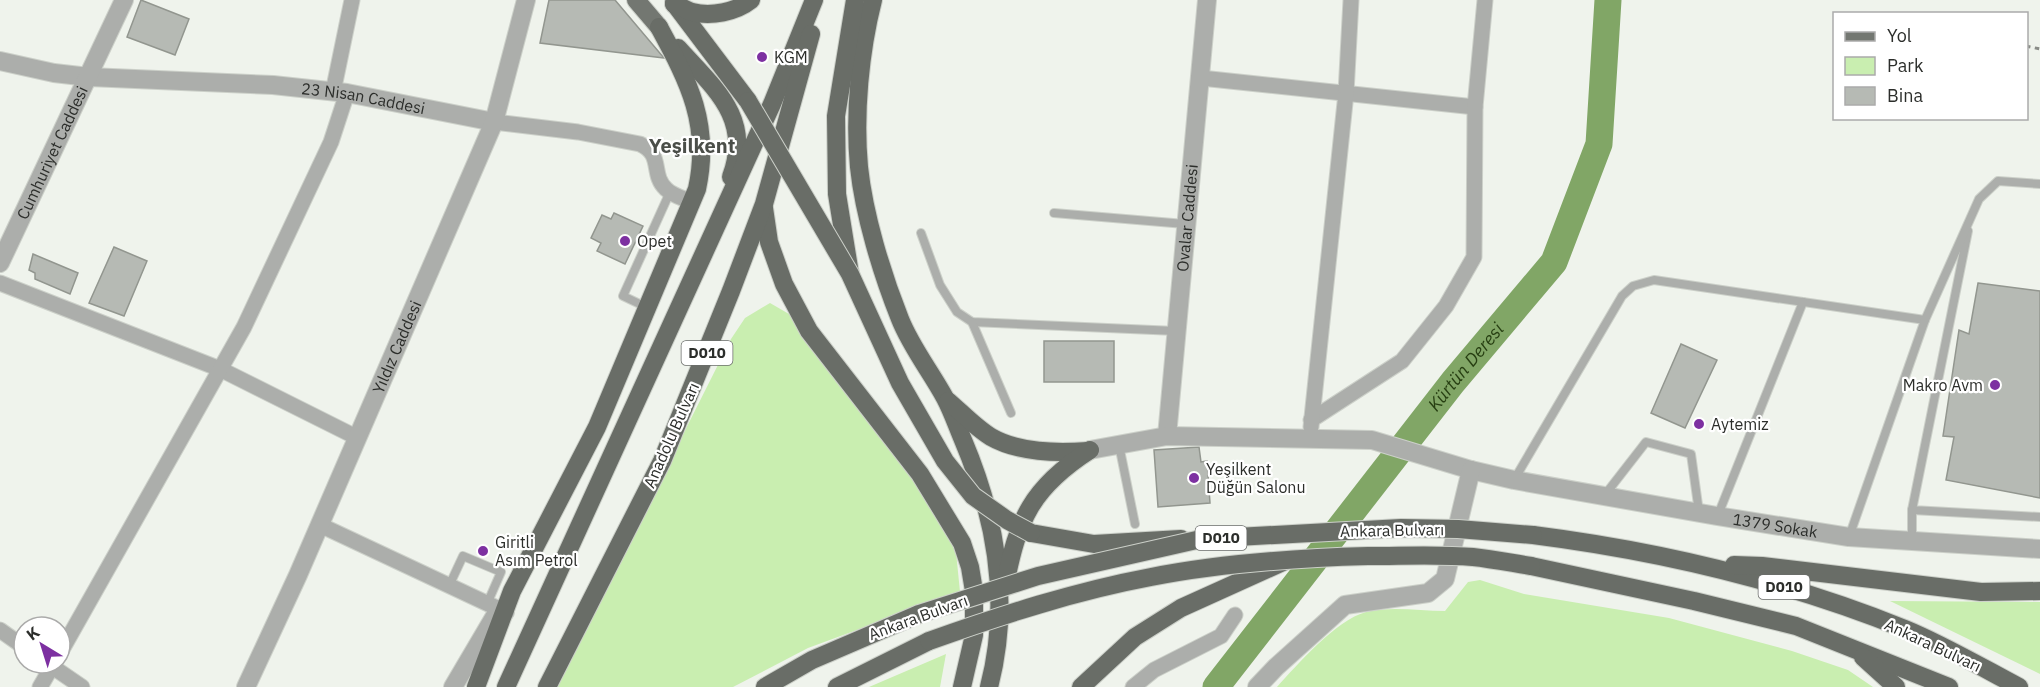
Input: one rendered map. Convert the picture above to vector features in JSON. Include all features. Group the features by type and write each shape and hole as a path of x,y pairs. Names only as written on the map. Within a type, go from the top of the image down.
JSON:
{"highway":[{"path":"672,2 692,12 714,13 734,11 752,0"},
{"path":"506,687 772,104 814,0"},
{"name":"Anadolu Bulvarı","path":"546,687 662,462 731,291 764,204 821,0"},
{"path":"850,274 837,194 836,116 855,0"},
{"path":"873,0 861,78 859,167 880,265 898,313 946,400 977,473 998,562 1000,612"},
{"path":"672,2 748,101 850,274 900,383 945,461 973,496 1007,520 1031,533 1094,543 1201,539"},
{"path":"476,687 497,608 512,591 597,428 692,202 703,164 701,126 683,71 659,27"},
{"path":"659,27 720,94 738,133 734,168 688,288"},
{"path":"764,204 769,242 784,284 809,331 920,474 962,543 970,567 974,591 974,635 962,687"},
{"path":"946,400 991,437 1019,449 1073,452 1090,450"},
{"path":"989,687 996,659 1000,612 1013,546 1024,514 1047,484 1065,466 1090,450"},
{"name":"Ankara Bulvarı","path":"765,687 812,660 919,614 1038,576 1201,539 1401,528 1458,529 1533,535 1592,543 1765,580 1906,629 2019,687"},
{"name":"Ankara Bulvarı","path":"837,687 929,641 1063,597 1152,577 1232,565 1334,557 1416,555 1473,557 1531,566 1694,601 1796,626 1950,687"},
{"path":"1081,687 1135,637 1181,608 1285,561"},
{"path":"1690,564 1762,566 1981,592 2040,591"},
{"path":"1850,646 1896,687"}],"main road":[{"path":"636,0 659,27"}],"street":[{"name":"Cumhuriyet Caddesi","path":"89,77 113,0"},
{"name":"Cumhuriyet Caddesi","path":"0,263 124,0"},
{"path":"72,629 244,327 326,152 340,92 352,0"},
{"name":"Yıldız Caddesi","path":"246,687 320,525 494,122 526,0"},
{"name":"Ovalar Caddesi","path":"1167,436 1207,0"},
{"path":"1310,430 1346,93 1350,0"},
{"path":"1310,430 1402,361 1446,306 1474,257 1475,107 1485,0"},
{"name":"23 Nisan Caddesi","path":"0,61 54,73 89,77 273,85 340,92 494,122 578,132 640,144 649,148 654,157 658,177 664,188 670,192"},
{"path":"1201,78 1475,107"},
{"path":"670,192 692,202"},
{"path":"0,282 220,369 358,438"},
{"name":"1379 Sokak","path":"1090,450 1167,436 1310,430 1372,440 1468,469 1514,480 1708,515 1849,537 2040,549"},
{"path":"1257,687 1345,605 1428,593 1446,579 1468,469"},
{"path":"320,525 497,608 453,687"},
{"path":"1133,687 1154,670 1221,636 1234,615"},
{"path":"68,675 82,687"}],"lane":[{"path":"1849,537 1924,320 1978,199 1998,181 2040,184"},
{"path":"648,308 623,296 670,192"},
{"path":"1054,213 1187,225"},
{"path":"1912,541 1912,510 1971,216"},
{"path":"921,233 940,285 957,312 972,322 1176,330"},
{"path":"1514,480 1622,296 1633,286 1654,280 1924,320"},
{"path":"1708,515 1803,302"},
{"path":"972,322 1011,413"},
{"path":"1604,496 1646,442 1691,454 1708,515"},
{"path":"1119,445 1135,524"},
{"path":"1912,510 2040,517"},
{"path":"449,586 463,556 501,572 497,608"}],"green space":[{"path":"770,303 789,314 804,337 912,476 955,542 960,592 808,648 733,687 556,687 731,339 745,318"},
{"path":"1480,580 1524,594 1669,618 1792,651 1848,670 1873,687 1277,687 1330,633 1354,617 1366,612 1385,609 1445,611 1468,582"},
{"path":"1890,601 2040,602 2040,674"},
{"path":"946,654 940,687 869,687"}],"building":[{"path":"141,0 189,19 175,55 127,37"},
{"path":"549,0 615,0 664,58 540,43"},
{"path":"614,213 643,226 625,264 597,251 601,243 591,238 602,215 611,219"},
{"path":"114,247 147,261 124,316 89,303"},
{"path":"33,254 78,273 70,294 35,279 35,273 29,270"},
{"name":"Makro Avm","path":"1978,283 2040,291 2040,498 1946,480 1954,437 1943,436 1959,330 1969,334"},
{"path":"1044,341 1114,341 1114,382 1044,382"},
{"path":"1681,344 1717,360 1685,428 1651,413"},
{"path":"1199,447 1201,462 1207,461 1210,503 1158,507 1154,450"}],"waterway":[{"name":"Kürtün Deresi","path":"1216,687 1453,382 1554,262 1599,144 1608,0"}],"place":[{"name":"KGM","path":"762,57"},
{"name":"Opet","path":"625,241"},
{"name":"Makro Avm","path":"1995,385"},
{"name":"Aytemiz","path":"1699,424"},
{"name":"Yeşilkent Düğün Salonu","path":"1194,478"},
{"name":"Giritli Asım Petrol","path":"483,551"}],"district":[{"name":"Yeşilkent","path":"692,146"}]}
